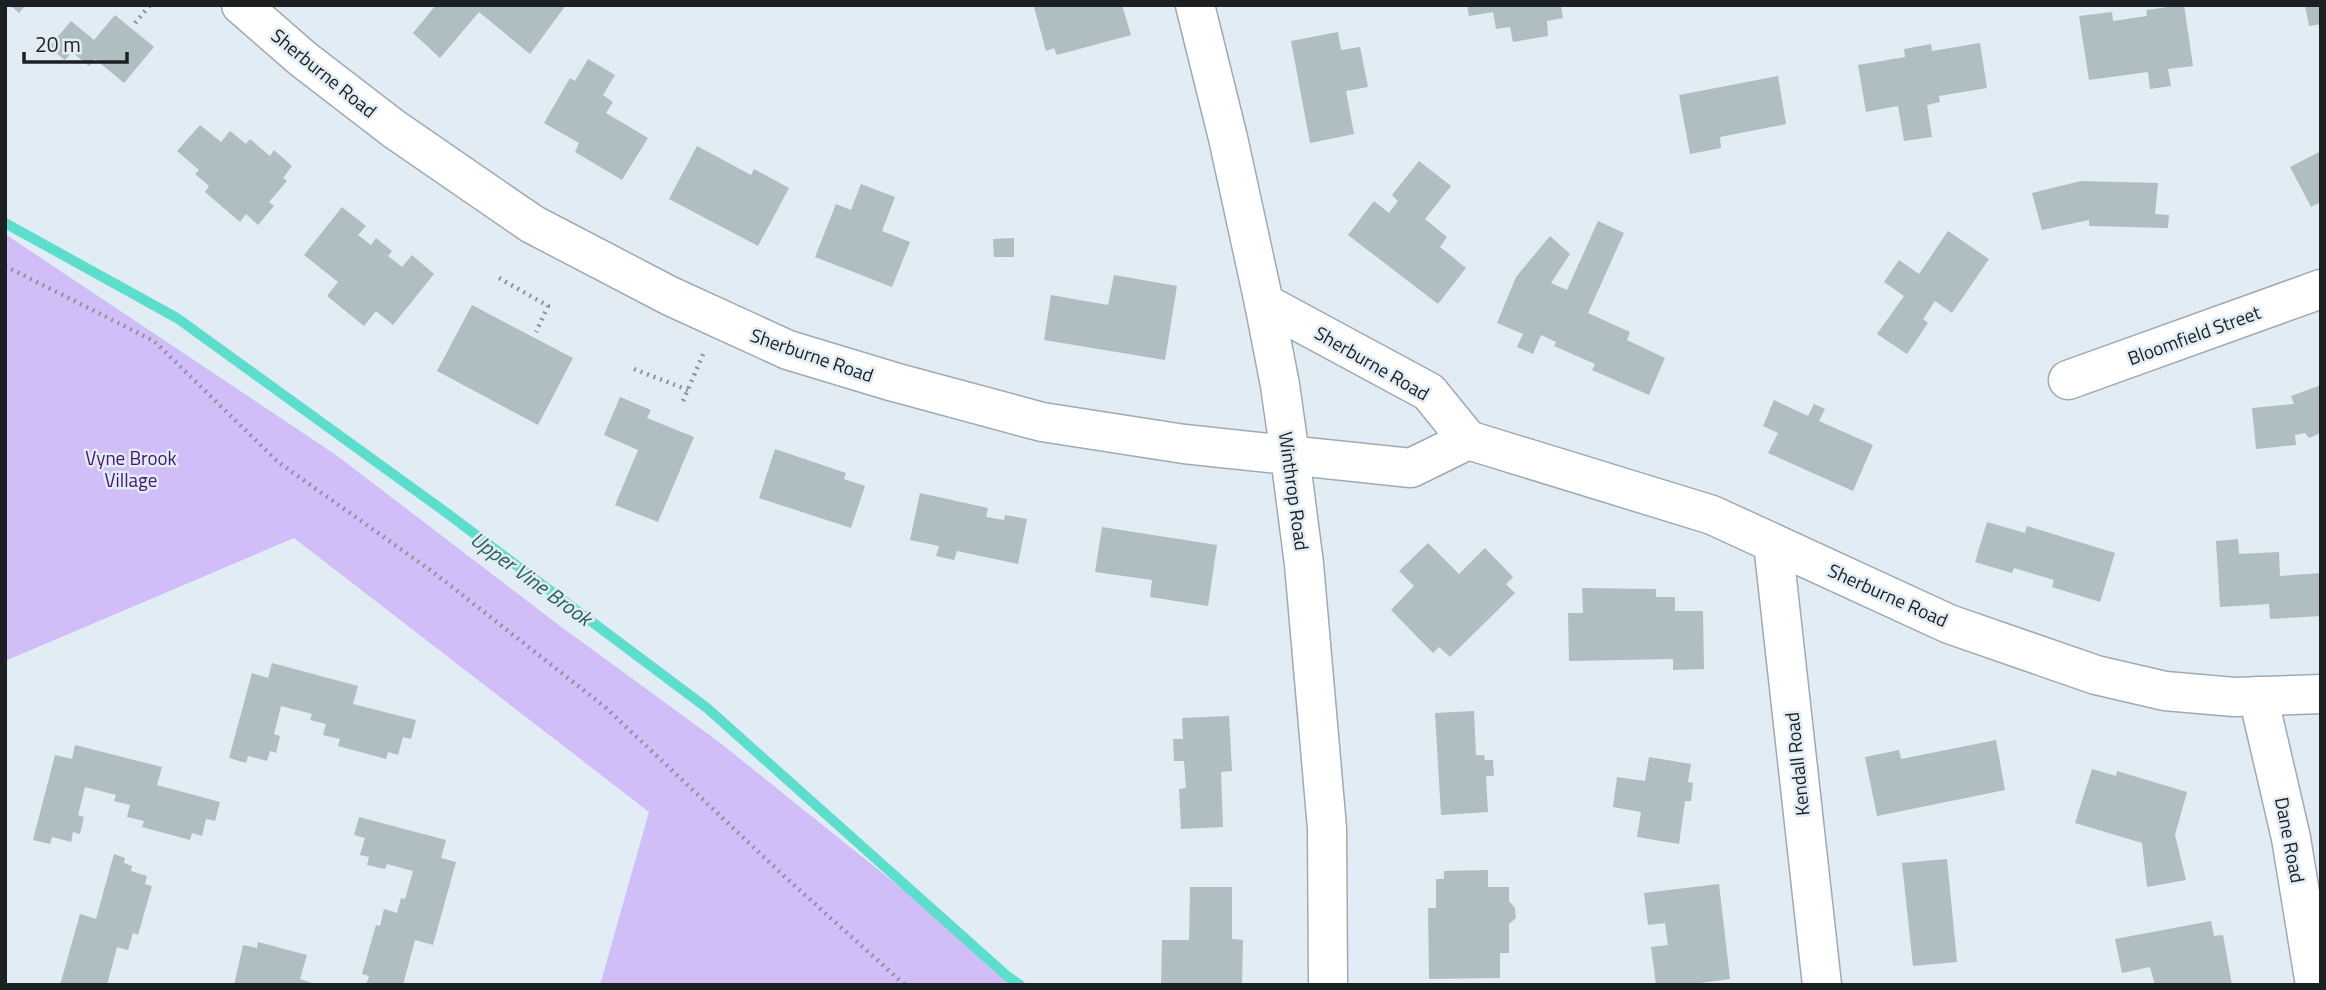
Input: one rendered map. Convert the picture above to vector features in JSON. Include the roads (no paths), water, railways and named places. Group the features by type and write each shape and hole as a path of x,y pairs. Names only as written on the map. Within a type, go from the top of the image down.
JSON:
{"street":[{"name":"Sherburne Road","path":"240,5 303,59 394,129 532,224 670,296 789,350 1042,422 1184,444 1411,468 1468,440"},
{"name":"Winthrop Road","path":"1195,5 1228,138 1264,303 1290,456 1304,564 1327,828 1328,985"},
{"name":"Bloomfield Street","path":"2068,380 2321,289"},
{"name":"Sherburne Road","path":"1264,303 1429,392 1468,440 1712,515 1949,624 2096,675 2165,691 2258,696 2321,694"},
{"name":"Kendall Road","path":"1773,543 1822,985"},
{"name":"Dane Road","path":"2258,696 2291,838 2315,985"}],"waterway":[{"name":"Upper Vine Brook","path":"5,223 177,318 440,508 707,708 1020,985"}],"park label":[{"name":"Vyne Brook Village","path":"131,469"}]}
